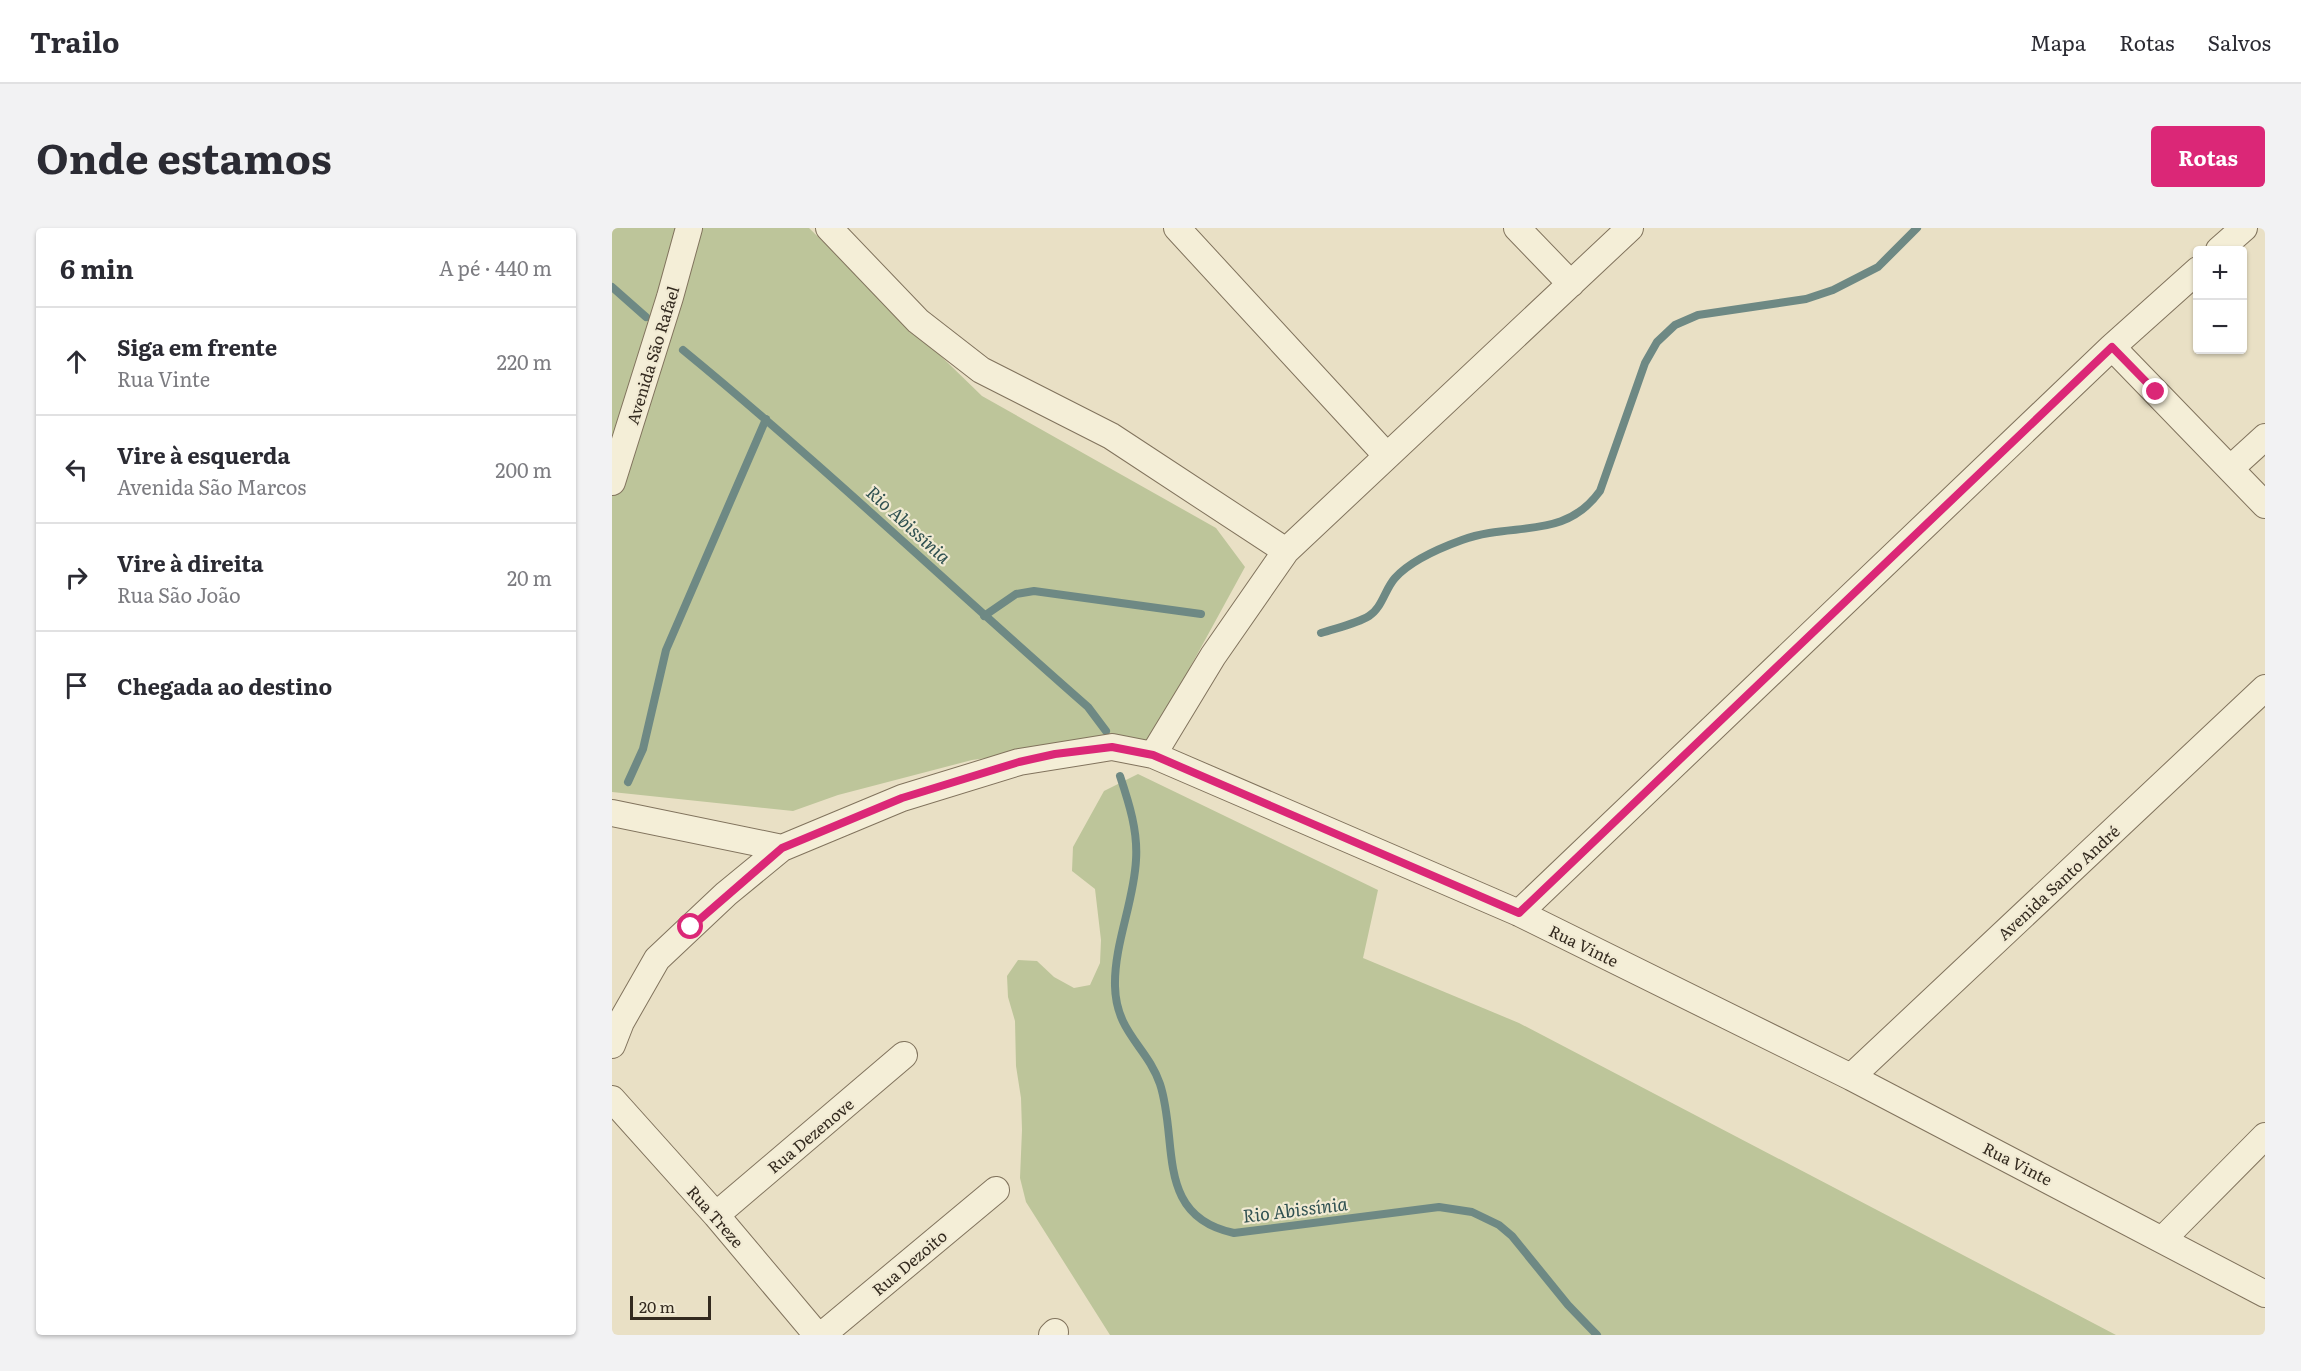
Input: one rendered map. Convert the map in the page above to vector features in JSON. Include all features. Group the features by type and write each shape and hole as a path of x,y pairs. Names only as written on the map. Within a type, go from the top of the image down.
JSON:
{"street":[{"name":"Avenida São Rafael","path":"612,482 670,297 689,228"},
{"path":"829,228 918,321 981,370 1112,436 1286,551"},
{"path":"1177,228 1387,456"},
{"path":"1517,228 1571,284"},
{"path":"1153,755 1213,656 1286,551 1630,228"},
{"path":"2224,246 2244,228"},
{"path":"1519,913 2112,347 2193,274"},
{"path":"2112,347 2265,505"},
{"path":"2231,468 2265,437"},
{"name":"Avenida Santo André","path":"1851,1077 2265,688"},
{"name":"Rua Vinte","path":"612,1045 621,1022 657,959 726,894 782,848 902,798 1019,762 1112,747 1153,755 1519,913 1851,1077 2265,1294"},
{"path":"612,813 782,848"},
{"name":"Rua Dezenove","path":"716,1215 904,1055"},
{"name":"Rua Treze","path":"612,1099 716,1215 817,1335"},
{"path":"2163,1239 2265,1136"},
{"name":"Rua Dezoito","path":"822,1335 996,1190"}],"green space":[{"path":"612,228 809,228 982,396 1216,528 1245,567 1147,746 1127,739 972,760 838,795 793,811 612,792"},
{"path":"1138,774 1378,890 1363,958 1519,1023 2116,1335 1110,1335 1026,1202 1020,1178 1021,1098 1016,1066 1015,1021 1008,997 1007,976 1018,960 1037,961 1054,977 1074,988 1090,985 1100,963 1101,940 1095,889 1072,871 1073,847 1104,791"}],"waterway":[{"path":"1321,633 1352,624 1369,616 1377,608 1395,578 1417,560 1435,551 1481,534 1554,523 1571,517 1586,507 1600,491 1645,363 1657,342 1675,325 1698,315 1806,299 1833,290 1878,267 1917,228"},
{"name":"Rio Abissínia","path":"612,287 646,317"},
{"name":"Rio Abissínia","path":"683,350 837,482 1088,707 1106,731"},
{"path":"628,782 643,749 666,650 766,419"},
{"path":"984,616 1016,594 1034,591 1201,614"},
{"name":"Rio Abissínia","path":"1120,776 1132,817 1136,838 1136,860 1132,892 1118,954 1115,986 1117,1002 1126,1028 1148,1059 1160,1084 1174,1174 1180,1194 1191,1211 1209,1224 1234,1233 1439,1207 1472,1212 1499,1225 1512,1236 1568,1305 1597,1335"}],"route":[{"path":"691,927 726,894 782,848 902,798 1019,762 1055,754 1112,747 1153,755 1519,913 2112,347 2156,392"}]}
